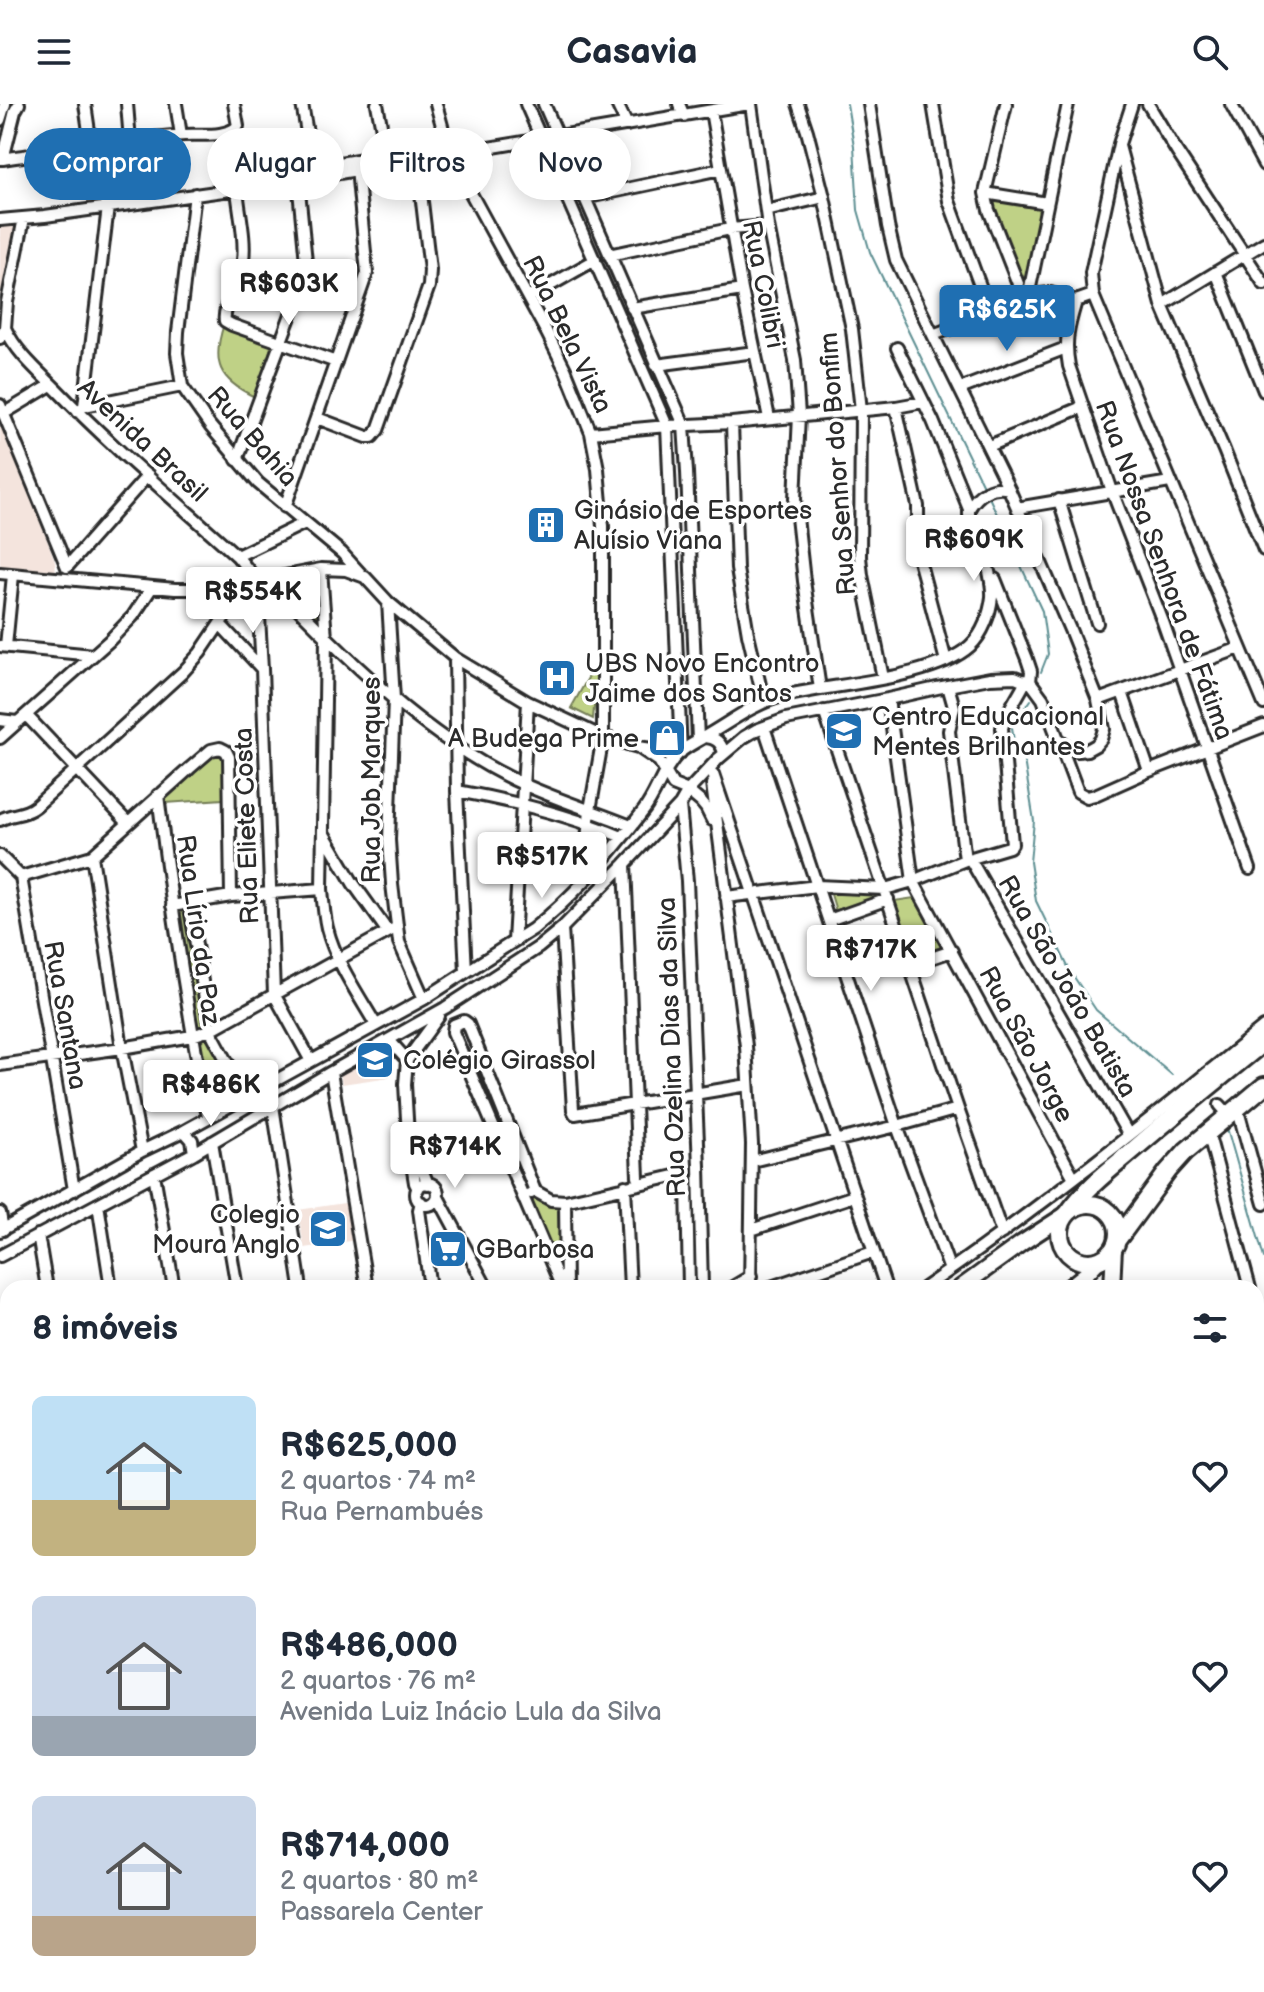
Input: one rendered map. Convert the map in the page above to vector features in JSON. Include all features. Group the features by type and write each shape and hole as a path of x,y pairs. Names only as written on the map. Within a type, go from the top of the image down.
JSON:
{"highway":[{"path":"1264,1042 1184,1106 1075,1203 1060,1229 1064,1247 1079,1260 1089,1262 1108,1256 1168,1171 1186,1151 1229,1109 1264,1086"},
{"path":"1068,1213 1084,1204 1102,1206 1115,1219 1118,1229 1116,1243"}],"main road":[{"path":"971,1280 1068,1213"},
{"path":"1113,1280 1116,1243"},
{"path":"1078,1280 1099,1260"}],"street":[{"path":"0,120 5,104"},
{"path":"19,104 2,159 24,156"},
{"path":"85,104 89,128"},
{"path":"127,104 129,128"},
{"path":"176,104 180,128"},
{"path":"191,134 230,132 238,126 234,104"},
{"path":"302,104 311,156 319,165 360,160"},
{"path":"377,104 382,128"},
{"name":"Rua Bela Vista","path":"436,104 442,128"},
{"path":"526,104 537,128"},
{"path":"544,104 554,128"},
{"path":"617,104 627,125"},
{"path":"679,104 684,116"},
{"path":"608,128 750,104 768,226 795,360 799,415 795,499 820,689"},
{"path":"869,104 888,226 901,275 1001,471 1098,700 1104,729 1096,745 1078,751 1066,746 1060,739"},
{"path":"933,104 949,201 990,313"},
{"path":"1006,104 985,193 989,210 1026,298"},
{"path":"1026,298 1068,104"},
{"path":"1132,104 1119,144 1091,273 1093,295 1264,704"},
{"path":"1148,104 1264,284"},
{"path":"1231,104 1264,165"},
{"name":"Rua Senhor do Bonfim","path":"799,106 824,197 852,329 861,410 860,557 883,678"},
{"name":"Rua Colibri","path":"711,111 730,229 769,418"},
{"path":"1119,144 1162,305 1264,550"},
{"path":"344,171 360,168"},
{"path":"285,507 367,273 357,169"},
{"path":"631,188 721,169"},
{"path":"0,220 207,193"},
{"path":"985,193 1047,203"},
{"name":"Rua Bahia","path":"195,194 178,332 177,353 182,386 237,460 285,507 342,553 388,602 455,658 528,702 603,737 638,747 680,752"},
{"path":"766,211 824,197"},
{"path":"238,200 244,256 241,276 224,311 225,321 336,362"},
{"path":"237,460 300,290 306,262 300,200"},
{"path":"317,418 367,437 372,437 378,430 429,286 422,200"},
{"name":"Rua Bela Vista","path":"475,200 566,371 591,433 598,469 603,526 603,737 590,810 583,880"},
{"path":"568,200 667,426 680,752"},
{"path":"585,200 684,425 701,738"},
{"path":"108,207 81,409 182,386"},
{"path":"2,333 24,218"},
{"path":"609,255 730,229 768,226"},
{"path":"1162,305 1264,243"},
{"path":"528,298 595,260"},
{"path":"1216,272 1264,391"},
{"path":"632,308 742,290"},
{"path":"933,335 1026,298 1050,293 1076,301 1093,295"},
{"name":"Rua Nossa Senhora de Fátima","path":"1076,301 1067,329 1066,348 1082,407 1163,622 1250,869"},
{"name":"Avenida Brasil","path":"2,333 51,385 81,409 237,556 257,581"},
{"path":"829,920 913,881 1012,844 1002,728 1004,719 1029,682 1031,671 933,421 897,348"},
{"path":"960,389 1066,348"},
{"path":"656,365 755,352"},
{"path":"51,385 1,410 66,572"},
{"path":"591,433 732,423 923,402"},
{"path":"896,407 918,506 918,556 946,661"},
{"path":"989,446 1082,407"},
{"path":"732,423 737,569 764,702"},
{"path":"994,489 1000,482 1001,471"},
{"path":"66,572 148,475"},
{"path":"1017,508 1170,482"},
{"path":"969,509 978,495 1003,487 1009,489"},
{"path":"1059,500 1097,623"},
{"path":"237,556 305,523"},
{"path":"1,1231 424,999 514,941 549,916 622,837 646,807 680,752 737,716 764,702 883,678 946,661 971,645 984,628 990,610 992,591 985,555"},
{"path":"0,573 66,572 152,587 204,589 321,569 346,570 365,577"},
{"path":"321,569 326,638 322,889 327,927 338,959 376,1025"},
{"path":"13,575 3,646 93,655"},
{"path":"269,579 326,638 394,699 456,747 523,784 631,826"},
{"name":"Rua Eliete Costa","path":"257,581 274,994 311,1061"},
{"path":"0,820 9,815 29,812 183,672 231,607 237,584"},
{"path":"0,738 133,616 152,587"},
{"path":"204,589 222,621 262,669"},
{"name":"Rua Job Marques","path":"388,602 394,699 389,840 392,930 424,999"},
{"path":"1098,700 1240,648"},
{"path":"455,658 457,791 466,972"},
{"path":"0,1256 194,1153 445,1008 539,947 625,864 721,756 744,737 764,727 786,719 948,686 1004,676 1015,677 1029,682 1043,699 1078,792 1087,797 1264,726"},
{"name":"Rua São João Batista","path":"948,686 954,707 949,731 967,860 1128,1134"},
{"path":"1122,692 1149,771"},
{"name":"Rua São Jorge","path":"888,699 913,881 1074,1178"},
{"path":"514,941 528,702"},
{"path":"824,711 1002,1233"},
{"path":"0,720 22,719 128,823"},
{"path":"764,727 897,1126 950,1270"},
{"path":"701,738 714,738 719,742 721,756 713,774 713,795 746,1043 752,1161 751,1280"},
{"path":"638,747 659,761 673,785 688,791 706,808 718,837"},
{"path":"0,856 21,877 92,856 211,750 220,748 229,757 231,896"},
{"path":"713,774 883,1280"},
{"path":"457,791 503,799 589,823 622,837"},
{"name":"Rua Lírio da Paz","path":"158,795 192,1036 208,1117"},
{"name":"Rua Ozelina Dias da Silva","path":"680,805 687,881 702,1280"},
{"path":"0,1065 122,1048 210,1030 392,930 353,883 322,832"},
{"path":"92,856 122,1048 142,1151"},
{"path":"625,864 638,1177"},
{"name":"Rua Santana","path":"21,877 74,1190"},
{"path":"726,897 817,886 886,894"},
{"path":"172,906 231,896 322,889"},
{"path":"189,902 210,1030 246,1096"},
{"path":"562,928 573,1112 576,1114 748,1085"},
{"path":"910,965 952,951"},
{"path":"438,1197 432,1204 421,1202 417,1196 423,1186 408,1136 405,1102 407,1060 445,1008"},
{"path":"560,1280 453,1032 458,1022 468,1024 535,1191 554,1201 565,1201 681,1173 686,1176 689,1280"},
{"path":"936,1280 1002,1233 1128,1134 1204,1081 1264,1027"},
{"path":"389,1040 407,1060"},
{"path":"331,1072 366,1280"},
{"path":"273,1106 300,1280"},
{"path":"224,1108 226,1121 236,1128"},
{"path":"752,1161 958,1109"},
{"path":"1229,1109 1264,1204"},
{"path":"184,1131 192,1140 194,1153"},
{"path":"1208,1132 1248,1280"},
{"path":"212,1142 236,1280"},
{"path":"154,1174 173,1280"},
{"path":"423,1186 437,1188 438,1197 483,1280"},
{"path":"625,1186 630,1280"},
{"path":"522,1196 535,1191"},
{"path":"751,1230 854,1196"},
{"path":"564,1280 565,1201"},
{"path":"421,1202 419,1210 429,1280"},
{"path":"98,1204 110,1280"},
{"path":"0,1213 1,1231"},
{"path":"1,1231 9,1232 13,1237 13,1249"},
{"path":"38,1235 46,1280"},
{"path":"791,1280 873,1252"},
{"path":"744,1280 751,1276"}],"shaded area":[{"path":"15,225 0,309 0,226"},
{"path":"0,414 55,561 56,572 0,567"},
{"name":"Colégio Girassol","path":"385,1048 390,1077 342,1084 340,1072"},
{"name":"Colegio Moura Anglo","path":"351,1202 357,1240 304,1248 298,1210"}],"green space":[{"path":"988,196 1044,206 1026,296"},
{"path":"224,324 272,344 255,397 233,384 221,369 218,349"},
{"path":"311,579 320,583 321,628 284,591 288,584"},
{"path":"598,660 593,719 571,708"},
{"path":"217,755 223,761 223,799 166,803 165,797"},
{"path":"591,827 614,836 588,866"},
{"path":"830,891 874,893 876,898 836,911"},
{"path":"914,898 941,947 913,957 894,901"},
{"path":"185,907 206,1023 200,1027 194,1021 177,911"},
{"path":"206,1036 221,1061 204,1070 199,1040"},
{"path":"534,1197 558,1208 561,1277 526,1202"}],"waterway":[{"path":"847,104 854,146 858,210 870,252 983,486"},
{"path":"988,495 1042,611 1048,654 1041,672"},
{"path":"1031,700 1012,727 1014,742 1024,760 1034,821 1030,862 1036,901 1070,971 1096,1010 1172,1075"},
{"path":"1227,1128 1264,1258"}],"place":[{"name":"Ginásio de Esportes Aluísio Viana","path":"546,525"},
{"name":"UBS Novo Encontro Jaime dos Santos","path":"557,678"},
{"name":"Centro Educacional Mentes Brilhantes","path":"844,731"},
{"name":"A Budega Prime","path":"667,738"},
{"name":"Colégio Girassol","path":"375,1060"},
{"name":"Colegio Moura Anglo","path":"328,1229"},
{"name":"GBarbosa","path":"448,1249"}]}
